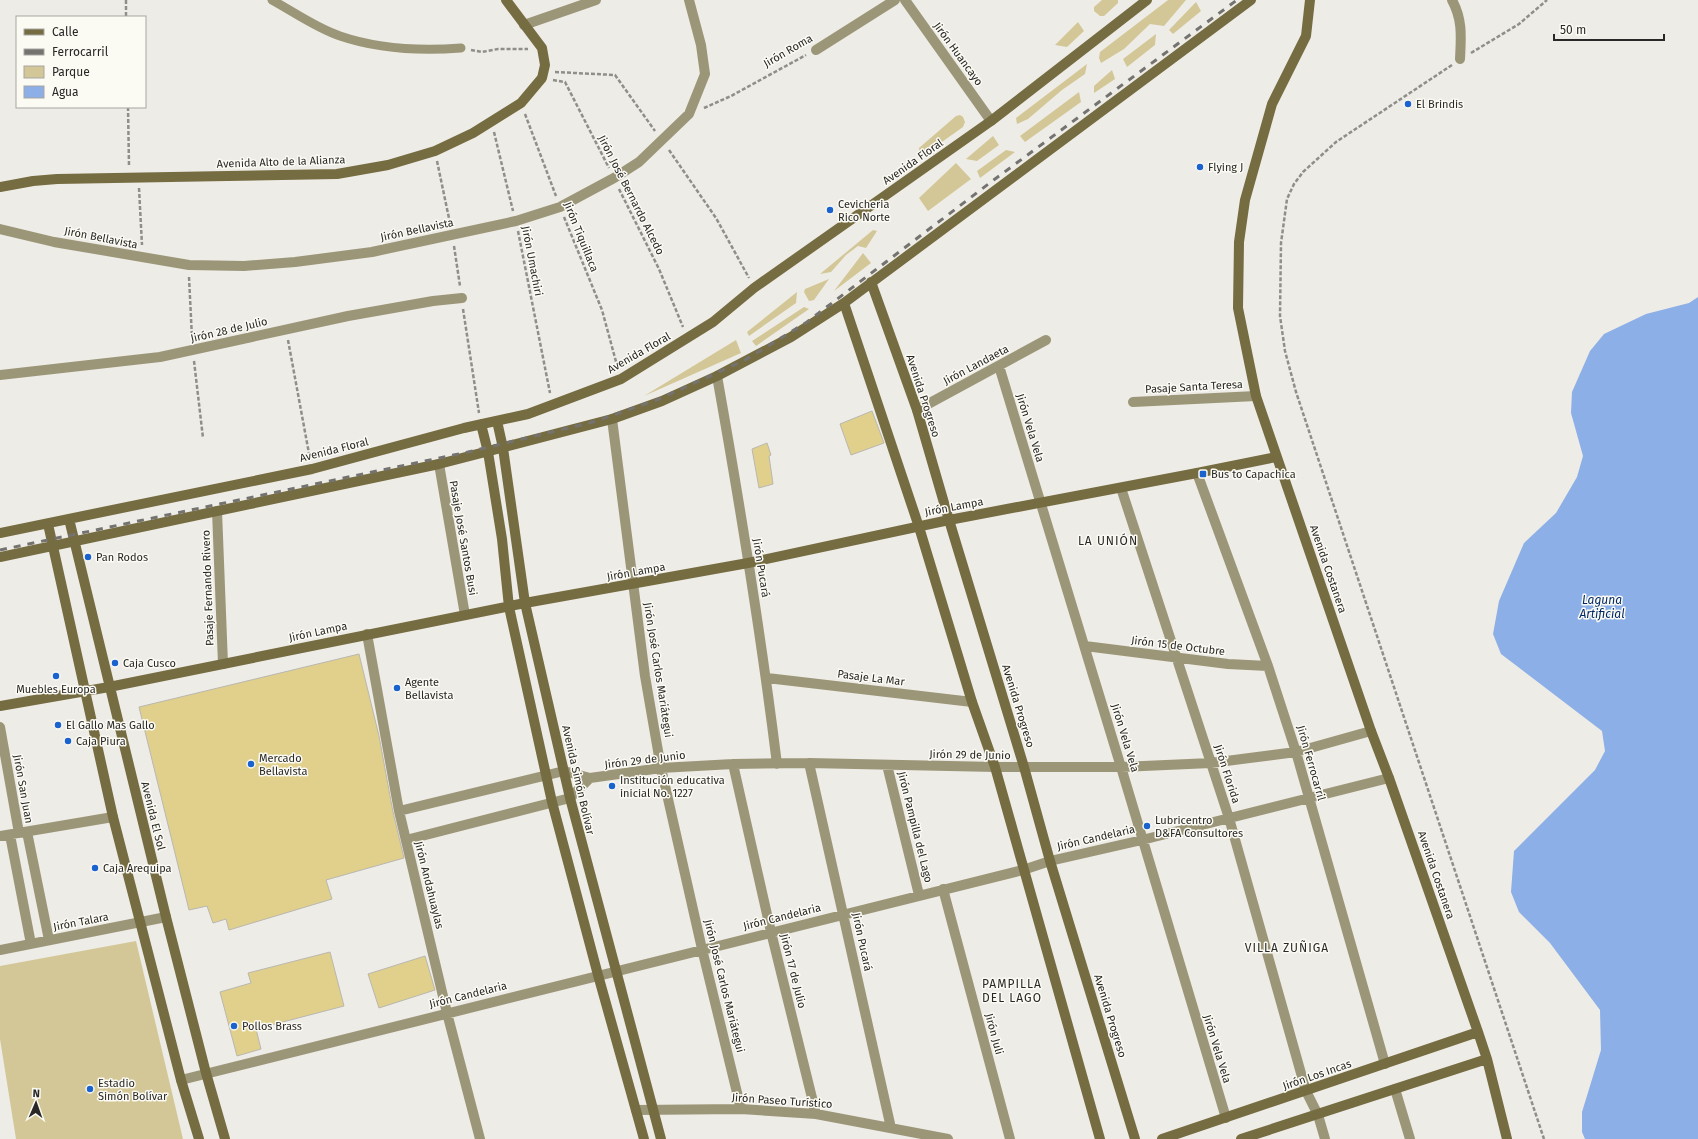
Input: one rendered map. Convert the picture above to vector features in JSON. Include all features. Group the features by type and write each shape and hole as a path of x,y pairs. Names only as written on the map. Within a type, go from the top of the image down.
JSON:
{"street":[{"path":"506,0 538,41 544,55 545,72 542,78"},
{"path":"524,25 596,0"},
{"name":"Jirón Bellavista","path":"0,229 54,242 189,265 244,266 295,262 372,252 516,221 560,207 614,178 639,162 688,114 705,74 701,45 689,0"},
{"name":"Jirón Roma","path":"816,50 895,0"},
{"name":"Jirón Huancayo","path":"905,0 991,121"},
{"path":"0,557 439,464 612,419 662,401 717,376 791,337 844,303 1251,0"},
{"name":"Avenida Costanera","path":"1310,0 1306,36 1272,104 1245,200 1239,242 1238,308 1256,396 1371,731 1389,778 1478,1032 1487,1059 1507,1139"},
{"path":"1452,0 1458,10 1462,27 1460,59"},
{"name":"Avenida Floral","path":"0,533 312,469 481,424 528,414 553,406 621,379 648,361 688,339 713,322 754,288 991,121 1140,2"},
{"name":"Avenida Alto de la Alianza","path":"0,187 39,180 337,174 362,170 435,151 473,133 521,102 542,78"},
{"name":"Avenida Progreso","path":"871,282 917,410 1134,1139"},
{"name":"Jirón 28 de Julio","path":"0,375 160,358 392,308 462,298"},
{"path":"844,303 920,526 972,702 995,767 1100,1139"},
{"name":"Jirón Landaeta","path":"917,410 1046,340"},
{"name":"Jirón Vela Vela","path":"999,366 1085,646 1226,1118"},
{"name":"Jirón Pucará","path":"717,376 767,678 778,764"},
{"name":"Pasaje Santa Teresa","path":"1133,402 1256,396"},
{"name":"Jirón José Carlos Mariátegui","path":"612,419 645,676 662,768 702,949 741,1109"},
{"name":"Avenida Simón Bolívar","path":"497,421 503,448 525,603 570,798 615,972 661,1139"},
{"path":"481,424 488,452 502,539 509,607 552,802 598,976 644,1139"},
{"name":"Jirón Lampa","path":"0,706 109,687 525,603 633,585 748,563 949,520 1121,488 1276,456"},
{"name":"Pasaje José Santos Busi","path":"439,464 464,616"},
{"name":"Jirón Ferrocarril","path":"1197,473 1268,666 1296,752 1385,1064"},
{"name":"Jirón Florida","path":"1121,488 1229,818 1306,1091 1318,1115 1325,1139"},
{"name":"Pasaje Fernando Rivero","path":"217,511 223,664"},
{"name":"Avenida El Sol","path":"69,519 166,917 206,1073 225,1139"},
{"path":"48,524 113,817 181,1080 199,1139"},
{"name":"Jirón Andahuaylas","path":"367,634 399,811 447,1013 480,1139"},
{"name":"Jirón 15 de Octubre","path":"1085,646 1228,664 1268,666"},
{"name":"Pasaje La Mar","path":"767,678 972,702"},
{"name":"Jirón San Juan","path":"0,727 9,834 31,944"},
{"name":"Jirón 29 de Junio","path":"399,811 564,771 590,778 662,768 733,764 809,763 887,766 1121,767 1211,763 1296,752 1371,731"},
{"name":"Jirón Pucará","path":"809,763 891,1128"},
{"name":"Jirón 17 de Julio","path":"733,764 771,932 816,1114"},
{"name":"Jirón Pampilla del Lago","path":"887,766 919,895"},
{"path":"406,840 570,798 590,778"},
{"name":"Jirón Candelaria","path":"181,1080 1023,870 1050,861 1142,840 1389,778"},
{"path":"9,834 113,817"},
{"name":"Jirón San Juan","path":"9,834 49,940"},
{"name":"Jirón Juli","path":"943,889 1010,1139"},
{"name":"Jirón Talara","path":"0,950 166,917"},
{"name":"Jirón Los Incas","path":"1162,1139 1478,1032"},
{"path":"1240,1139 1318,1115 1487,1059"},
{"path":"1395,1089 1410,1139"},
{"name":"Jirón Paseo Turístico","path":"636,1110 741,1109 816,1114 948,1139"}],"lane":[{"path":"272,0 325,30 354,40 409,48 435,50 461,48"}],"path":[{"path":"126,0 126,16"},
{"path":"1544,1139 1296,392 1285,351 1280,316 1281,243 1287,199 1294,184 1303,172 1336,142 1460,59 1519,24 1547,0"},
{"path":"461,48 482,52 498,49 530,50 544,55"},
{"name":"Jirón Roma","path":"688,114 731,96 816,50"},
{"name":"Jirón José Bernardo Alcedo","path":"542,78 565,82 659,269 688,339"},
{"name":"Jirón Tiquillaca","path":"521,102 560,207 602,310 621,379"},
{"path":"128,108 143,258"},
{"name":"Jirón Umachiri","path":"491,120 516,221 553,406"},
{"path":"286,330 312,469"}],"green space":[{"path":"1102,0 1118,0 1118,3 1104,16 1100,16 1094,11 1094,7"},
{"path":"1168,0 1186,0 1164,26 1150,24 1124,49 1101,63 1099,58 1100,52"},
{"path":"1196,2 1201,11 1173,34 1169,30"},
{"path":"1078,22 1084,31 1067,47 1055,45"},
{"path":"1156,34 1155,45 1127,67 1123,59"},
{"path":"1087,64 1085,74 1062,90 1028,119 1017,124 1016,118"},
{"path":"1112,70 1115,79 1094,93 1094,86"},
{"path":"1079,92 1081,102 1025,142 1020,136"},
{"path":"960,115 963,117 965,122 963,127 925,154 920,154 919,148 956,116"},
{"path":"993,136 999,145 977,161 966,159"},
{"path":"1006,150 1015,152 980,178 977,171"},
{"path":"956,163 971,179 928,211 919,198"},
{"path":"873,230 877,231 866,248 858,246 846,255 831,272 820,274"},
{"path":"863,253 871,263 834,291"},
{"path":"829,279 814,300 809,301 804,292 805,289"},
{"path":"797,292 796,303 749,336 747,332"},
{"path":"804,307 809,309 756,346 752,341"},
{"path":"736,340 741,353 644,396"},
{"name":"Estadio Simón Bolívar","path":"136,941 183,1139 16,1139 0,1039 0,966"}],"water":[{"name":"Laguna Artificial","path":"1698,297 1698,1139 1585,1139 1582,1132 1582,1112 1601,1050 1600,1010 1550,943 1519,912 1511,892 1514,851 1595,770 1605,751 1602,731 1501,654 1493,634 1499,601 1524,543 1556,513 1577,477 1583,456 1571,413 1572,392 1590,351 1604,334 1646,314 1689,303"}],"building":[{"path":"872,411 884,443 851,455 840,424"},
{"path":"767,443 771,455 769,456 773,484 759,488 752,449"},
{"name":"Mercado Bellavista","path":"359,654 379,736 393,812 404,858 326,880 332,899 229,930 226,919 213,923 207,906 189,910 139,707"},
{"path":"330,952 344,1006 256,1029 261,1049 237,1056 220,992 251,983 248,973"},
{"path":"425,956 435,990 379,1008 368,974"}],"railway":[{"path":"0,550 468,452 593,422 659,399 745,360 807,322 995,179 1237,0"}],"place":[{"name":"El Brindis","path":"1408,104"},
{"name":"Flying J","path":"1200,167"},
{"name":"Cevicheria Rico Norte","path":"830,210"},
{"name":"Bus to Capachica","path":"1203,474"},
{"name":"Pan Rodos","path":"88,557"},
{"name":"Caja Cusco","path":"115,663"},
{"name":"Muebles Europa","path":"56,676"},
{"name":"Agente Bellavista","path":"397,688"},
{"name":"El Gallo Mas Gallo","path":"58,725"},
{"name":"Caja Piura","path":"68,741"},
{"name":"Mercado Bellavista","path":"251,764"},
{"name":"Institución educativa inicial No. 1227","path":"612,786"},
{"name":"Lubricentro D&FA Consultores","path":"1147,826"},
{"name":"Caja Arequipa","path":"95,868"},
{"name":"Pollos Brass","path":"234,1026"},
{"name":"Estadio Simón Bolívar","path":"90,1089"}],"district":[{"name":"LA UNIÓN","path":"1108,541"},
{"name":"VILLA ZUÑIGA","path":"1287,948"},
{"name":"PAMPILLA DEL LAGO","path":"1012,991"}]}
